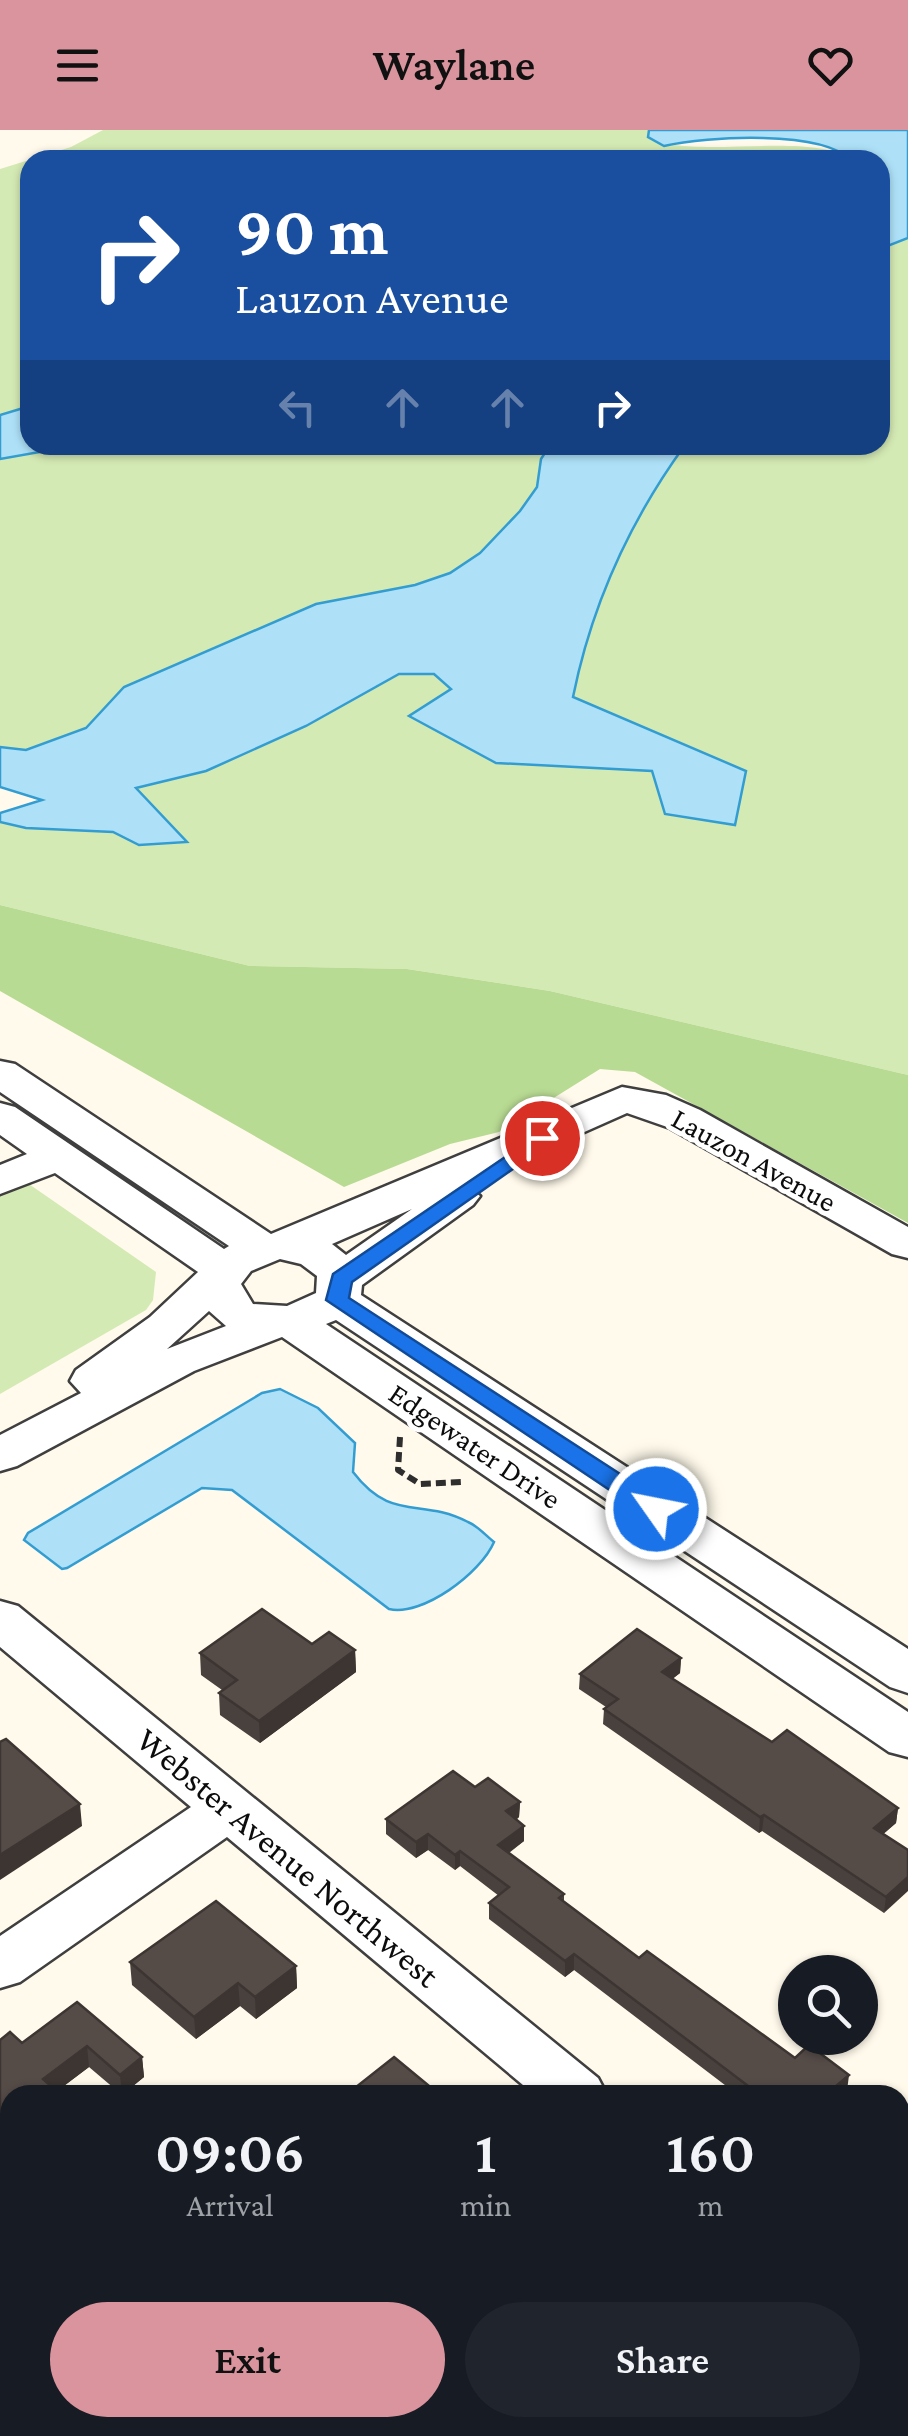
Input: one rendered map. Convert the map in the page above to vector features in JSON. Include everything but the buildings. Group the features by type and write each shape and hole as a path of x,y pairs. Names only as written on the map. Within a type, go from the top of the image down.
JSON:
{"street":[{"path":"0,1073 249,1260"},
{"name":"Lauzon Avenue","path":"0,1453 249,1260 542,1138 622,1100 651,1104 908,1245"},
{"path":"0,1116 59,1156 249,1260"},
{"name":"Lauzon Avenue","path":"0,1453 178,1361 284,1322 339,1290 542,1138"},
{"path":"0,1181 59,1156"},
{"name":"Edgewater Drive","path":"908,1674 339,1290 327,1260 249,1260 223,1300 244,1317 284,1322 908,1738"},
{"name":"Webster Avenue Northwest","path":"0,1620 564,2085"},
{"path":"0,1966 228,1808"}],"path":[{"path":"400,1430 398,1470 420,1484 474,1481"}],"green space":[{"path":"103,130 649,130 648,137 667,144 827,150 61,150"},
{"path":"20,163 20,409 0,415 0,169"},
{"path":"908,238 908,1075 550,991 407,969 250,966 0,905 0,822 26,828 113,832 139,845 186,841 135,788 206,771 306,726 399,674 434,674 452,689 410,716 496,763 745,771 573,698 581,663 615,565 678,455 890,455 890,245"},
{"path":"23,455 544,455 537,487 520,511 480,553 450,573 415,585 316,604 124,687 86,728 26,750 0,747 0,459"},
{"path":"0,905 250,966 407,969 550,991 908,1075 908,1223 635,1072 600,1069 499,1132 450,1144 344,1187 0,991"},
{"path":"0,1164 156,1272 153,1300 146,1310 0,1394"}],"water":[{"path":"649,130 908,130 908,238 890,245 890,150 836,150 763,138 664,146 648,137"},
{"path":"20,409 23,455 0,459 0,415"},
{"path":"544,455 678,455 615,565 591,629 573,697 746,771 735,825 665,814 652,771 496,763 409,716 451,689 434,674 399,674 306,726 206,771 136,788 187,842 139,845 113,832 26,828 0,822 0,813 42,800 0,787 0,747 26,750 86,728 124,687 316,604 415,585 450,573 480,553 520,511 537,487"},
{"path":"280,1389 318,1408 355,1443 353,1472 367,1488 394,1504 451,1515 475,1526 494,1542 477,1567 433,1599 402,1610 389,1609 232,1490 202,1488 67,1568 62,1569 24,1540 28,1533 262,1393"}],"route":[{"path":"542,1138 341,1279 337,1300 656,1509"}]}
